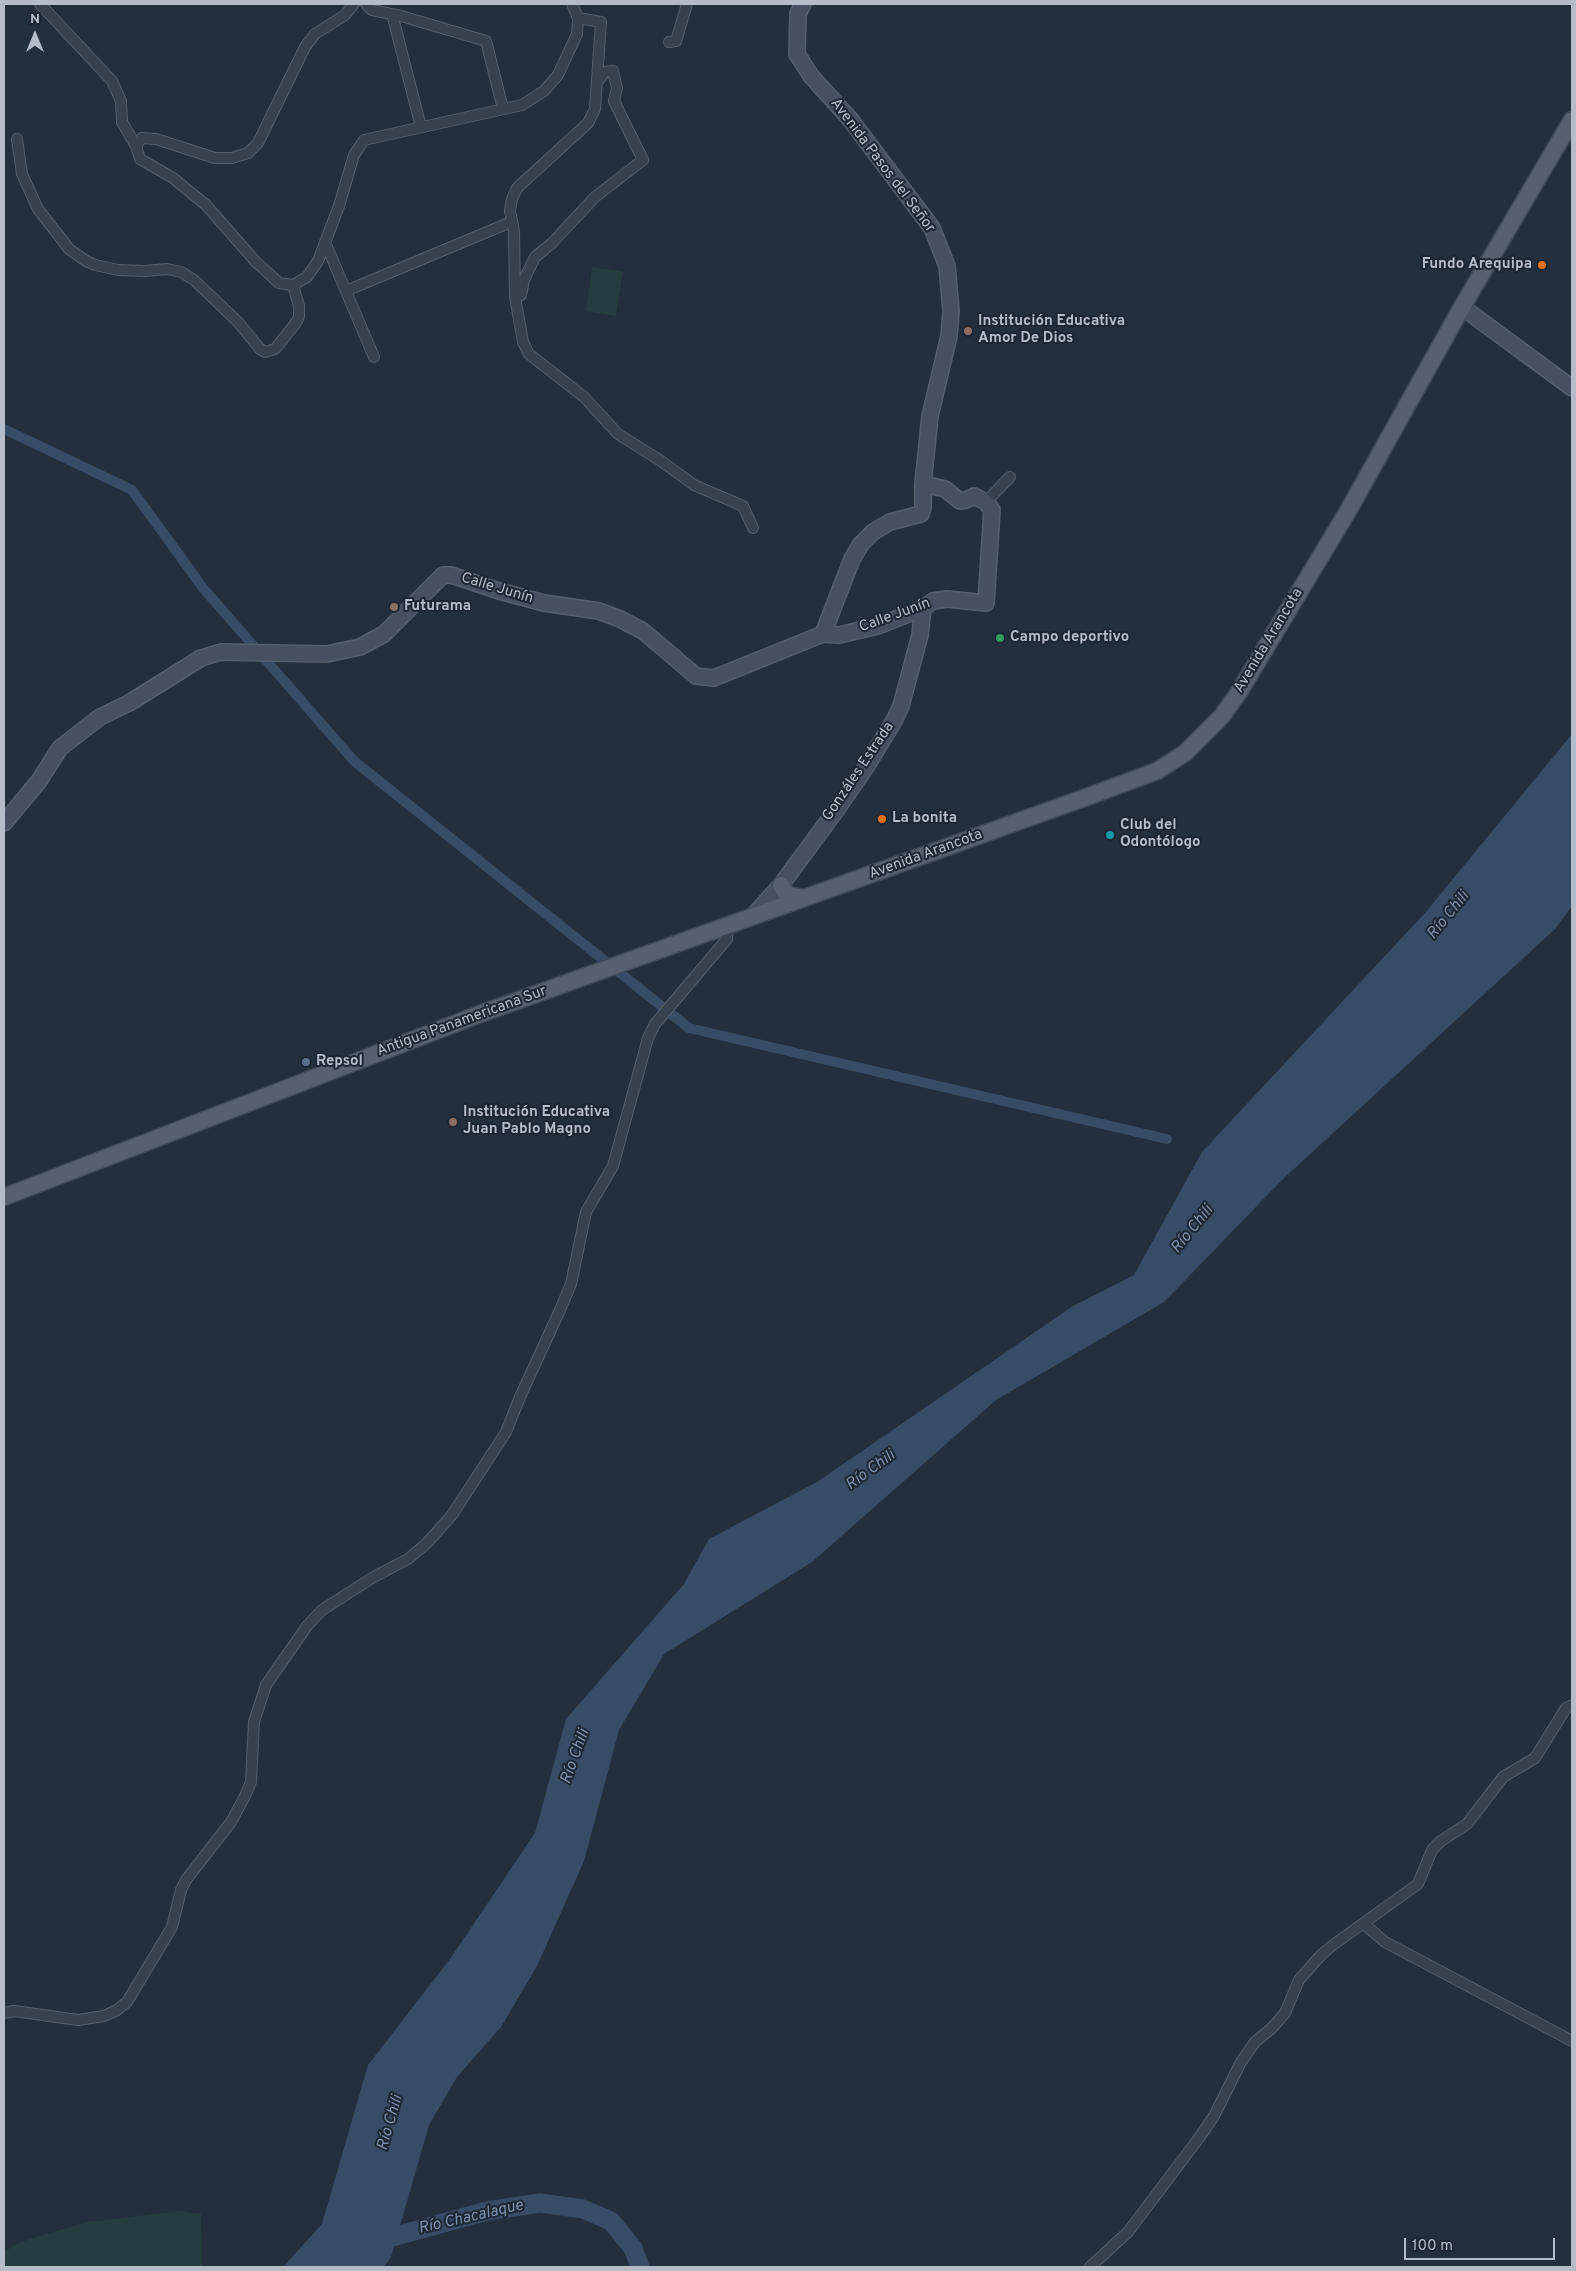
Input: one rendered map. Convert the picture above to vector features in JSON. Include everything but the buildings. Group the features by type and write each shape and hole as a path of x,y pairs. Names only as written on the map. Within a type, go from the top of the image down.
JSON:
{"main road":[{"name":"Avenida Arancota","path":"753,916 1156,770 1185,753 1203,737 1239,692 1348,511 1462,307 1572,120"},
{"path":"781,886 787,895 804,898"},
{"name":"Antigua Panamericana Sur","path":"4,1197 475,1016 753,916"}],"street":[{"path":"40,4 112,81 121,102 122,122 136,146 140,158 173,178 206,205 255,261 279,282 293,285 307,277 318,261 339,206 354,155 364,140 522,106 544,91 558,75 577,34 578,18 572,4"},
{"path":"136,146 142,138 156,138 215,158 232,158 248,153 258,143 305,47 315,34 345,15 354,4"},
{"path":"366,4 372,10 486,41 503,109"},
{"path":"669,42 676,41 686,4"},
{"name":"Avenida Pasos del Señor","path":"803,4 798,14 797,54 811,76 850,119 922,214 940,244 947,266 951,311 949,336 930,416 921,514 890,522 873,532 861,544 852,559 823,634"},
{"path":"392,14 421,127"},
{"path":"578,18 601,22 597,63 598,81 592,117 555,155 517,188 512,199 511,222 514,231 515,297 522,342 529,354 584,397 618,434 661,461 694,485 743,506 753,528"},
{"path":"515,297 521,295 524,280 535,257 552,243 595,197 643,160 614,101 617,88 613,71 605,72 598,81"},
{"path":"17,139 22,174 38,209 69,249 95,265 118,270 145,271 167,269 182,272 194,280 238,322 260,350 265,352 275,349 299,317 299,306 293,285"},
{"path":"346,291 511,222"},
{"path":"325,242 374,357"},
{"path":"1462,307 1572,388"},
{"path":"923,484 945,489 960,500 966,500 974,496 986,502 1010,477"},
{"name":"Calle Junín","path":"4,823 39,781 60,748 100,717 129,703 201,658 222,652 327,654 360,647 384,634 443,575 451,575 544,603 599,611 644,631 696,676 714,678 823,634 839,635 878,626 923,608 933,601 947,599 986,602 993,519 992,510 986,502"},
{"name":"Gonzáles Estrada","path":"753,916 781,886 866,766 895,719 901,706 920,635 923,608"},
{"path":"4,2014 14,2010 78,2020 104,2016 117,2010 127,2002 172,1928 181,1890 186,1880 231,1822 245,1796 251,1782 254,1722 266,1685 307,1626 322,1610 372,1578 408,1559 427,1543 452,1516 506,1432 571,1284 586,1212 613,1166 648,1038 655,1024 727,938 728,925"},
{"path":"1090,2267 1128,2232 1199,2138 1214,2116 1241,2062 1255,2042 1272,2028 1285,2013 1299,1980 1321,1956 1418,1884 1432,1850 1441,1841 1466,1824 1503,1777 1535,1758 1566,1708 1572,1705"},
{"path":"1364,1924 1385,1942 1572,2041"}],"green space":[{"path":"592,267 623,271 616,316 586,311"},
{"path":"179,2211 201,2214 202,2267 4,2267 4,2252 16,2244 33,2238 87,2222"}],"water":[{"name":"Río Chili","path":"1572,734 1572,906 1555,929 1283,1179 1164,1302 996,1400 812,1562 664,1654 619,1730 584,1861 537,1966 501,2027 457,2077 429,2125 391,2257 384,2267 283,2267 322,2224 368,2065 450,1959 535,1833 566,1719 684,1584 709,1539 817,1482 1073,1306 1134,1275 1202,1152 1425,913"}],"waterway":[{"path":"4,429 132,490 203,588 354,761 689,1028 1167,1139"},
{"name":"Río Chacalaque","path":"374,2242 487,2211 540,2203 583,2209 611,2221 633,2248 640,2267"}],"place":[{"name":"Fundo Arequipa","path":"1542,265"},
{"name":"Institución Educativa Amor De Dios","path":"968,331"},
{"name":"Futurama","path":"394,607"},
{"name":"Campo deportivo","path":"1000,638"},
{"name":"La bonita","path":"882,819"},
{"name":"Club del Odontólogo","path":"1110,835"},
{"name":"Repsol","path":"306,1062"},
{"name":"Institución Educativa Juan Pablo Magno","path":"453,1122"}]}
